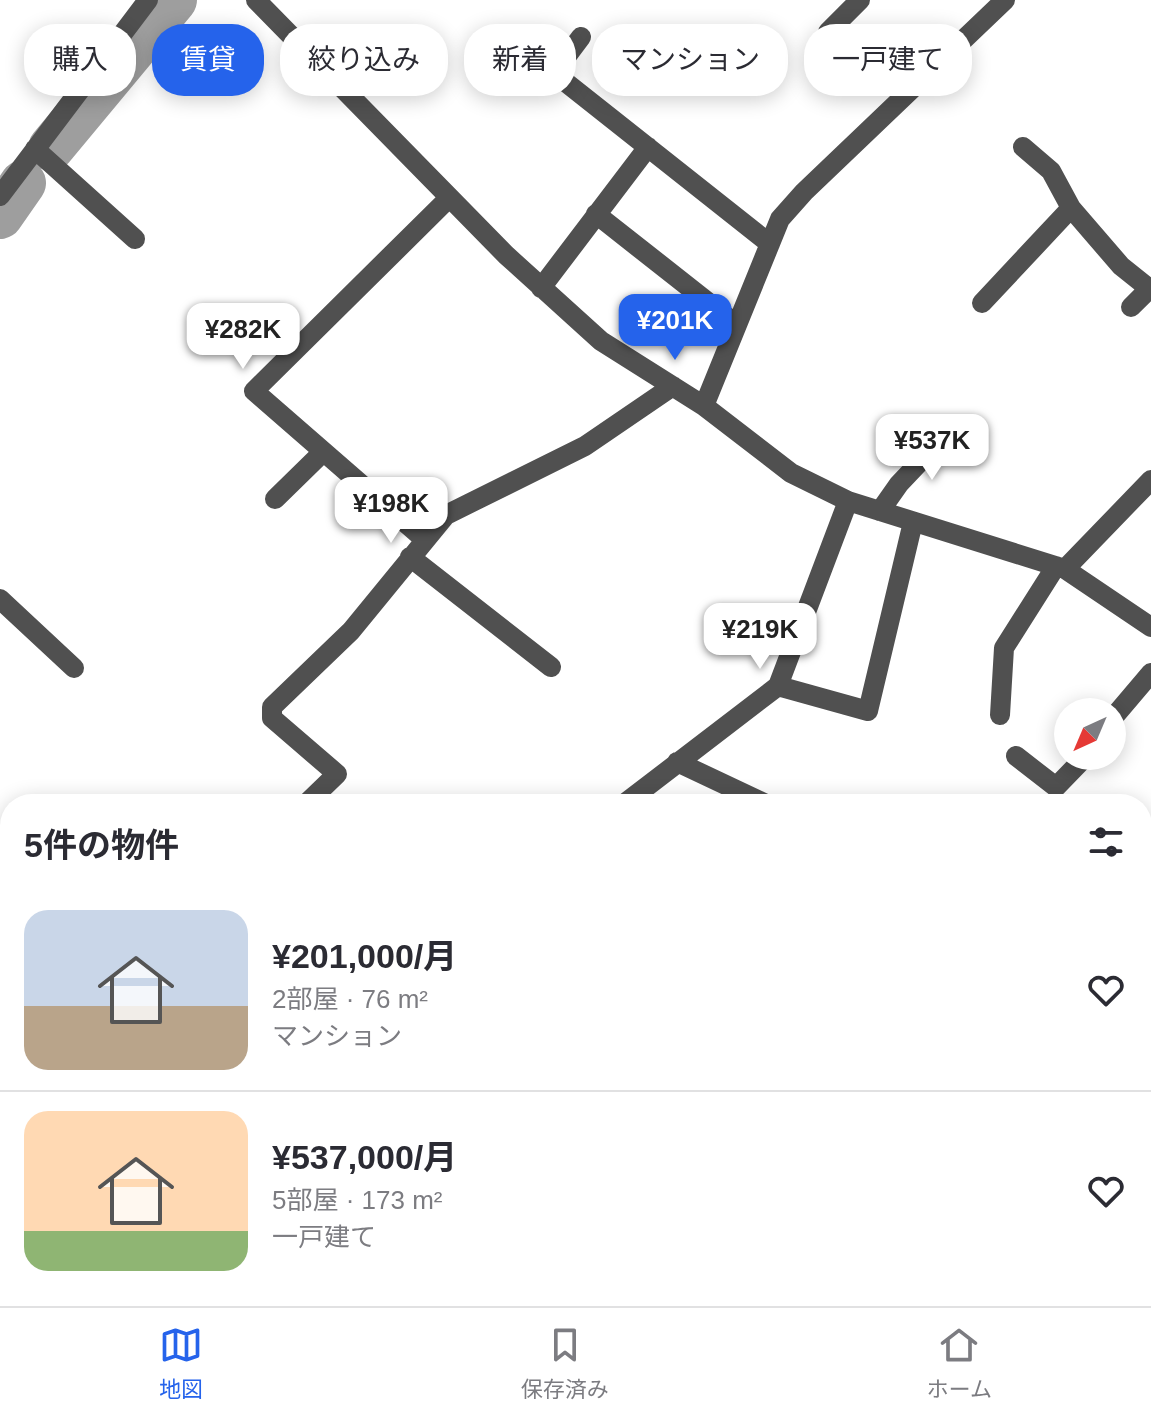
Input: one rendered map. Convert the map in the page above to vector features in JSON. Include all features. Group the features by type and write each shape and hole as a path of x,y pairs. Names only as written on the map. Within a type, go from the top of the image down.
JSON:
{"street":[{"path":"0,196 148,0"},
{"path":"256,0 449,198 541,288 601,341 704,406 791,473 848,501 1060,567 1151,627"},
{"path":"836,24 860,0"},
{"path":"704,406 780,219 804,192 1005,0"},
{"path":"581,37 554,73 770,244"},
{"path":"541,288 648,147"},
{"path":"1023,147 1051,171 1071,208 1121,266 1150,289 1131,307"},
{"path":"35,149 135,239"},
{"path":"424,539 254,391 449,198"},
{"path":"982,303 1071,208"},
{"path":"596,214 737,325"},
{"path":"316,794 337,774 272,718 272,707 351,631 446,515 585,446 673,386"},
{"path":"880,511 899,484 952,428"},
{"path":"275,499 322,453"},
{"path":"1000,715 1004,648 1060,567 1151,480"},
{"path":"637,794 778,686 848,501"},
{"path":"778,686 868,711 913,522"},
{"path":"410,557 551,667"},
{"path":"0,599 74,668"},
{"path":"1126,702 1151,673"},
{"path":"1016,756 1056,787 1072,770"},
{"path":"677,762 745,794"}],"waterway":[{"path":"51,148 174,0"},
{"path":"0,216 23,183"}]}
